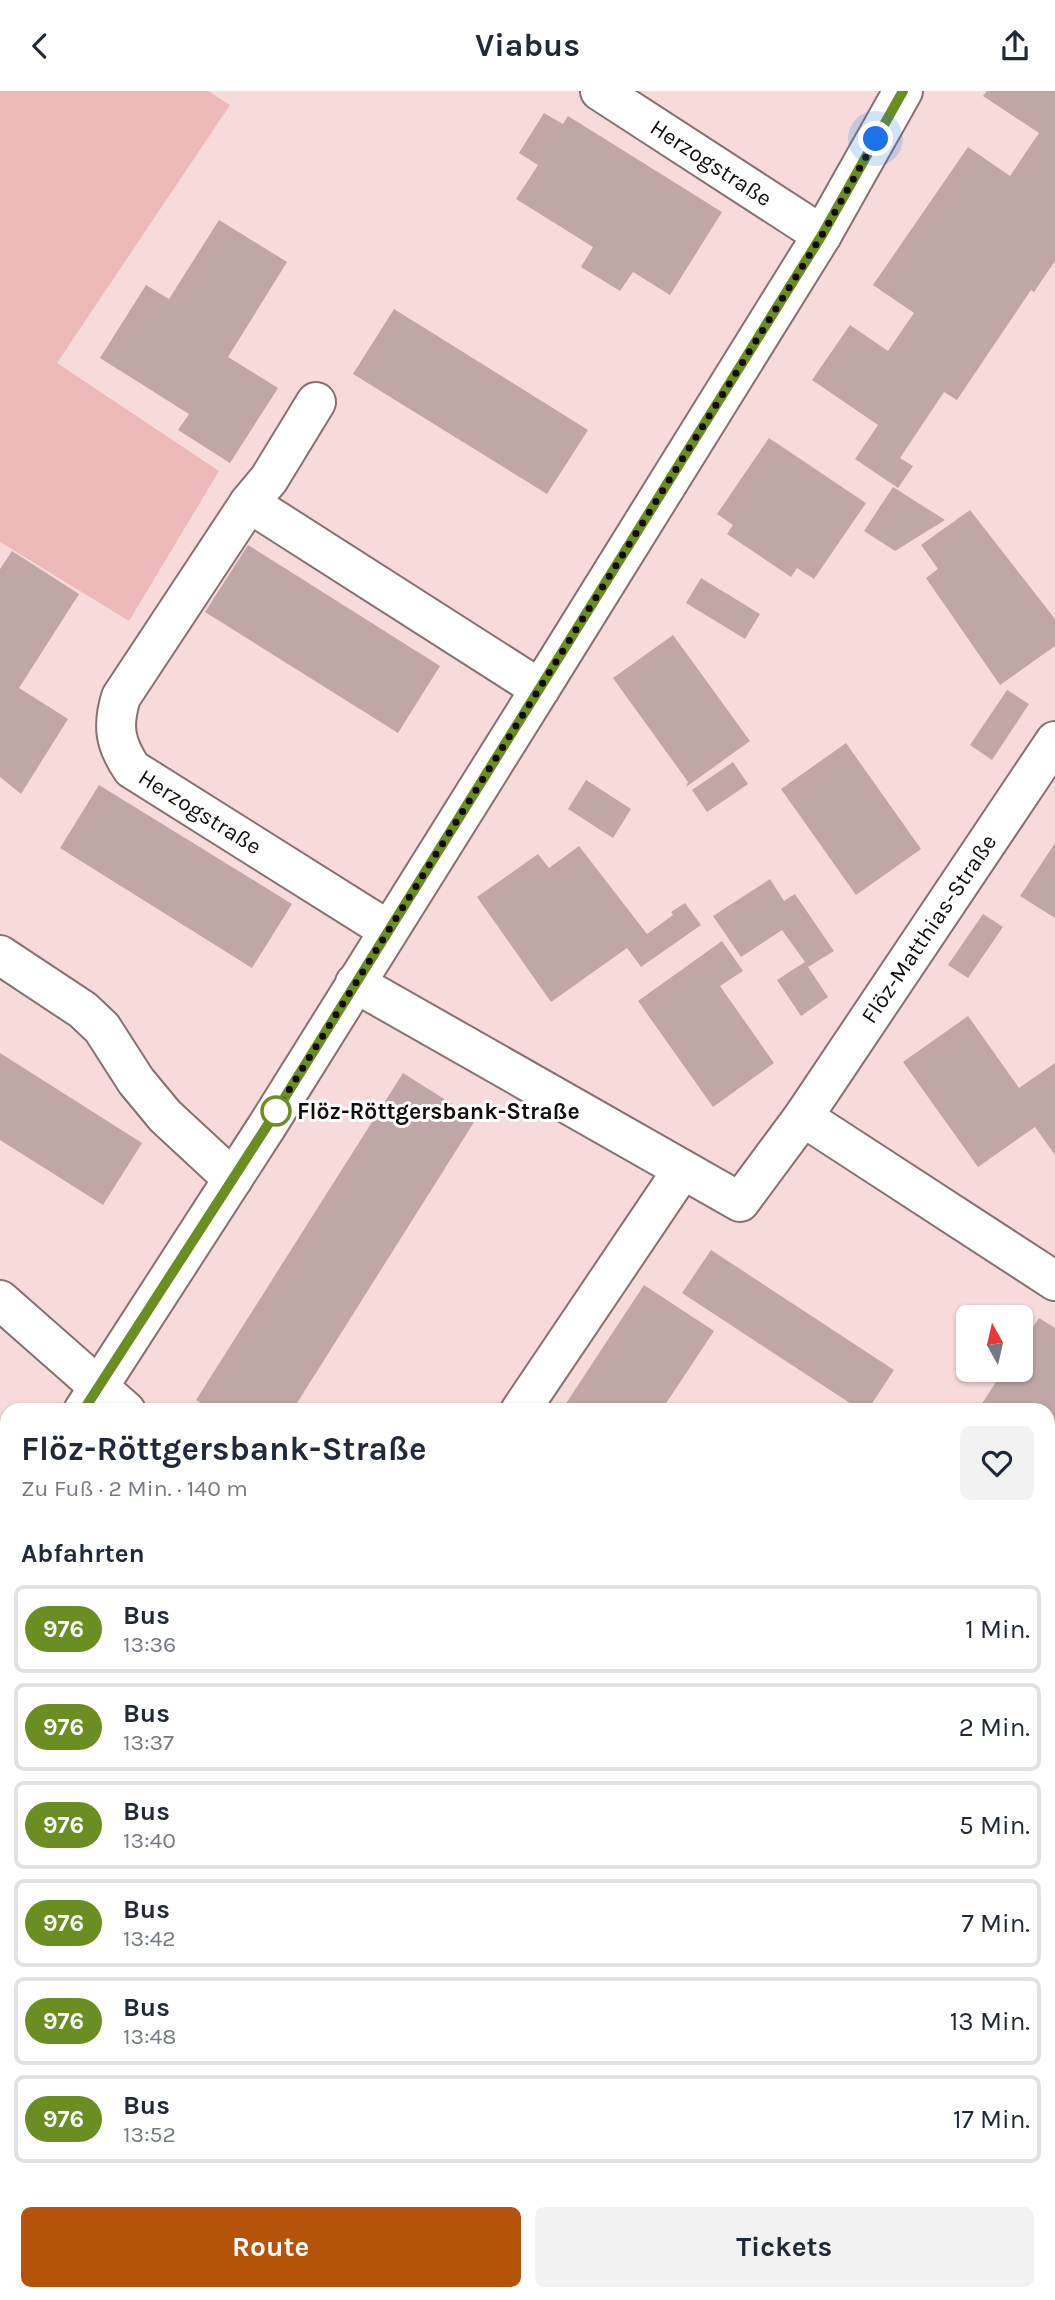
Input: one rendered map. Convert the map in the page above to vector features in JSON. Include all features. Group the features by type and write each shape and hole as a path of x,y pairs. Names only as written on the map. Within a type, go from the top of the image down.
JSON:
{"street":[{"name":"Herzogstraße","path":"600,91 822,235"},
{"path":"0,1300 103,1402 233,1179 822,235 904,91"},
{"name":"Herzogstraße","path":"316,403 269,479 249,503 121,697 115,732 120,751 132,769 388,930"},
{"path":"249,503 540,689"},
{"name":"Flöz-Matthias-Straße","path":"681,1171 740,1202 803,1117 1055,741"},
{"path":"0,955 83,1010 102,1028 136,1081 165,1116 233,1179"},
{"path":"355,983 681,1171 525,1403"},
{"path":"803,1117 1055,1281"}],"shaded area":[{"path":"0,91 208,91 230,105 57,363 219,471 129,621 0,542"}],"building":[{"path":"987,91 1055,91 1055,261 1034,292 1031,290 957,400 944,392 900,458 913,466 898,488 855,459 878,425 812,380 850,325 888,351 914,313 873,285 968,147 1010,176 1039,133 983,96"},
{"path":"544,113 563,124 568,116 722,212 670,295 633,272 620,291 581,267 593,247 516,199 538,165 519,153"},
{"path":"219,220 287,262 228,357 278,388 230,463 178,430 189,414 100,358 146,285 169,299"},
{"path":"394,309 588,430 547,494 353,374"},
{"path":"769,438 866,503 814,579 797,568 791,577 727,534 733,525 717,514"},
{"path":"893,487 945,520 895,551 864,531"},
{"path":"970,510 1055,619 1055,646 1000,685 926,578 938,569 921,545"},
{"path":"248,545 440,666 398,733 205,612"},
{"path":"12,551 79,594 19,688 68,719 21,794 0,777 0,569"},
{"path":"701,578 760,614 745,639 686,603"},
{"path":"673,635 750,741 686,787 688,782 613,678"},
{"path":"1007,690 1029,704 992,760 970,745"},
{"path":"846,743 921,849 856,895 781,789"},
{"path":"733,762 748,784 707,812 692,790"},
{"path":"586,780 631,809 613,838 568,809"},
{"path":"99,785 292,904 252,968 60,848"},
{"path":"1055,843 1055,918 1020,896"},
{"path":"579,846 647,934 685,903 701,925 641,967 627,948 551,1002 477,897 538,854 549,868"},
{"path":"770,879 784,901 795,894 834,951 808,967 828,997 801,1016 777,980 805,962 782,930 741,957 713,916"},
{"path":"983,914 1003,927 968,978 948,965"},
{"path":"722,941 743,971 720,986 774,1063 713,1107 638,1001"},
{"path":"968,1016 1019,1088 1055,1063 1055,1155 1035,1127 978,1167 903,1062"},
{"path":"0,1053 142,1143 103,1205 0,1140"},
{"path":"403,1073 476,1119 297,1403 200,1403 196,1400"},
{"path":"711,1250 894,1370 872,1403 850,1403 682,1293"},
{"path":"644,1285 714,1331 666,1403 566,1403"},
{"path":"1039,1318 1055,1328 1055,1403 982,1403 995,1383 1033,1382 1033,1327"}],"bus line":[{"name":"976","path":"88,1403 267,1126 822,235 903,91"}],"place":[{"name":"Flöz-Röttgersbank-Straße","path":"276,1111"}],"route":[{"path":"276,1111 822,235 876,139"}]}
